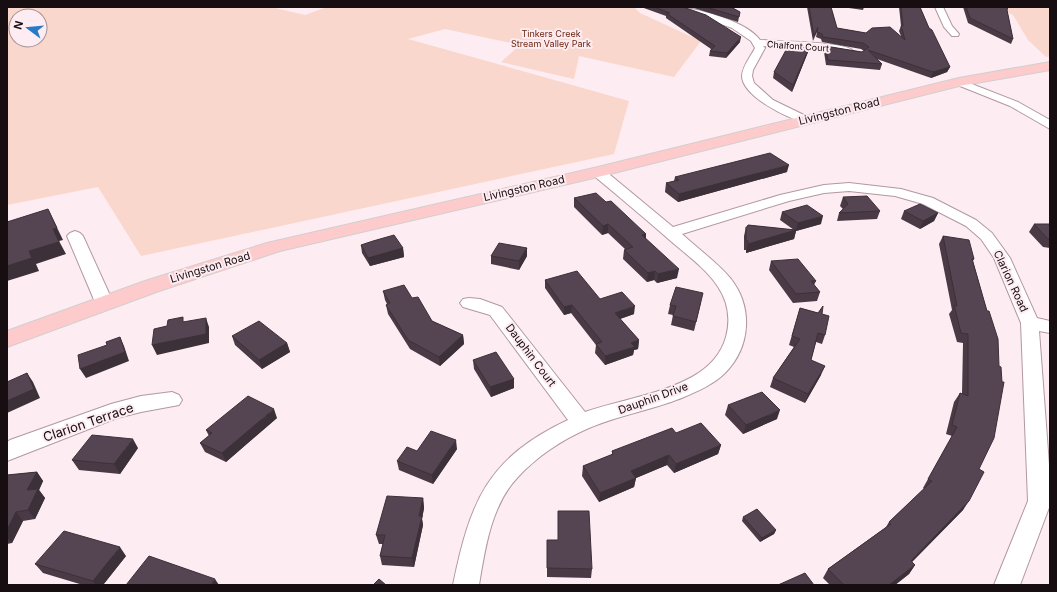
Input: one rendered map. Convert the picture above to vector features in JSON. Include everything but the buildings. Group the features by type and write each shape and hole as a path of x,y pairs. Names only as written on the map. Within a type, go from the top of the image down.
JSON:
{"main road":[{"name":"Livingston Road","path":"7,339 104,302 274,247 598,172 804,119 959,82 1050,66"}],"street":[{"path":"678,7 740,29 749,34 758,43 760,48 746,75 748,83 761,97 804,119"},
{"path":"939,7 948,27 955,34"},
{"name":"Chalfont Court","path":"758,43 815,46 856,52"},
{"path":"959,82 1014,104 1050,125"},
{"name":"Dauphin Drive","path":"466,585 471,555 495,490 508,472 530,452 554,436 581,422 663,396 715,372 733,351 737,341 738,320 731,293 707,264 598,172"},
{"name":"Clarion Road","path":"670,232 785,198 824,189 856,188 908,195 928,201 971,223 987,236 1002,258 1030,323 1045,504 1007,585"},
{"path":"75,236 104,302"},
{"name":"Dauphin Court","path":"469,303 480,304 496,311 581,422"},
{"path":"1030,323 1050,327"},
{"name":"Clarion Terrace","path":"7,452 81,423 125,408 149,401 172,400"}],"green space":[{"name":"Tinkers Creek Stream Valley Park","path":"7,7 271,7 305,15 327,7 634,7 640,13 701,41 674,77 579,56 574,79 501,62 520,45 445,29 408,39 629,101 614,154 141,256 98,187 7,205"},
{"path":"1004,7 1050,7 1050,56 1046,57 1028,40 1013,15 1000,9"}]}
